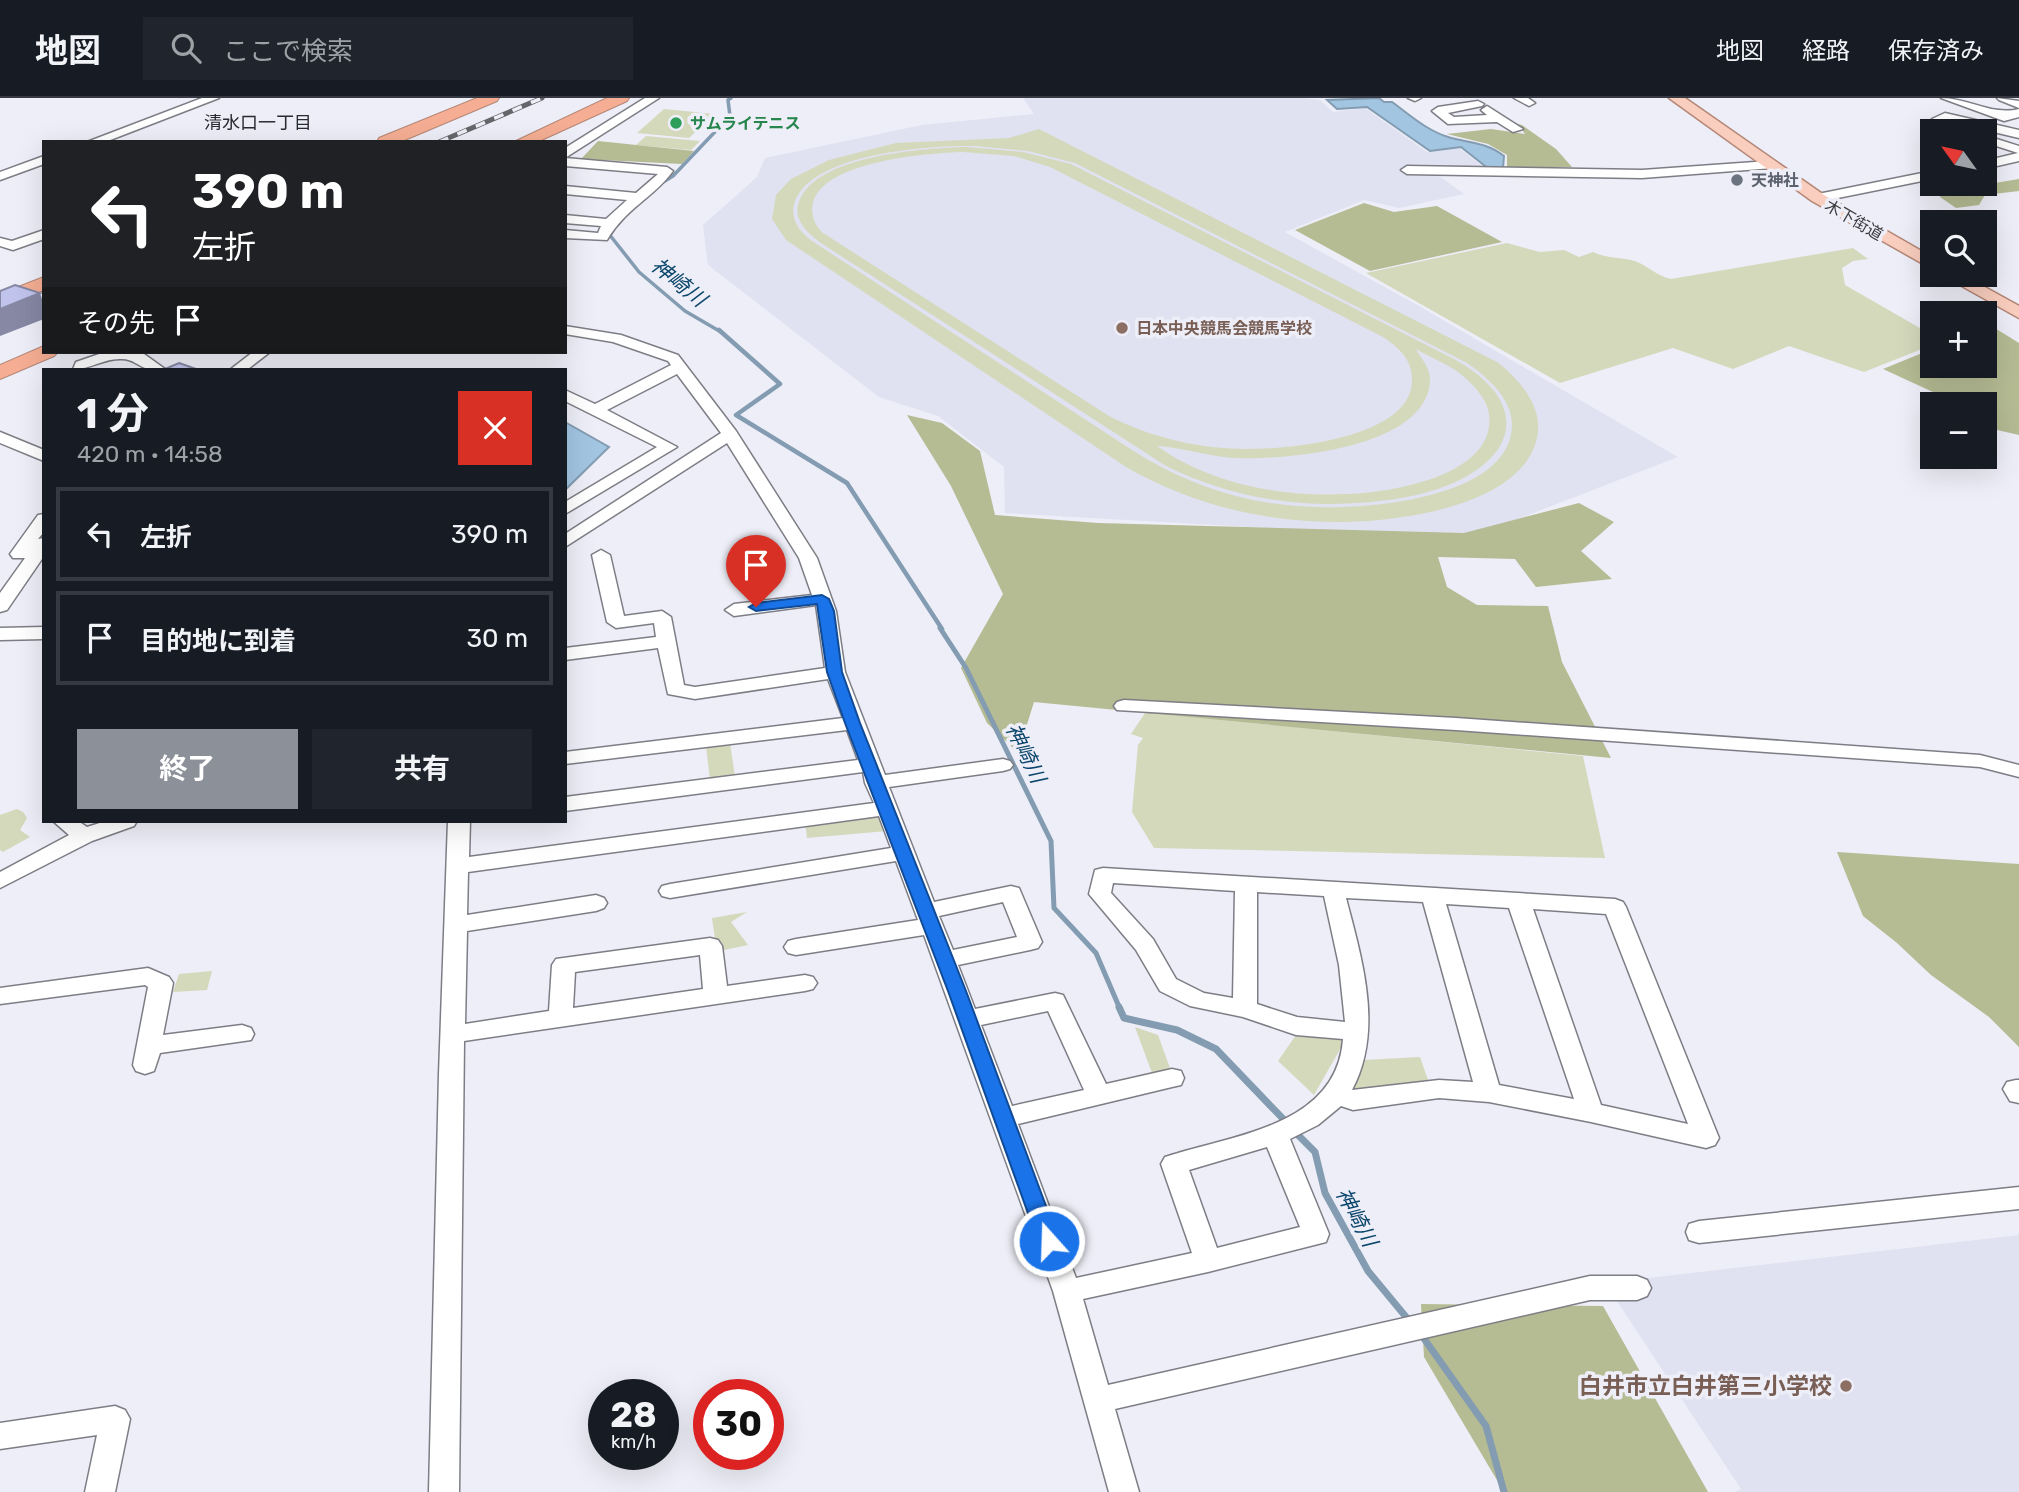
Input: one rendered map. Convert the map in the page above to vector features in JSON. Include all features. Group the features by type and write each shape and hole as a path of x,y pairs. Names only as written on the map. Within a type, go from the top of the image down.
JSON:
{"highway":[{"path":"390,140 491,98"},
{"path":"526,140 621,98"},
{"path":"0,301 42,284"},
{"path":"0,373 43,354"}],"main road":[{"name":"木下街道","path":"1676,98 1818,198 1920,257"},
{"path":"1972,287 2019,313"}],"street":[{"path":"98,140 213,98"},
{"path":"567,153 653,98"},
{"path":"1947,98 2004,117 2019,113"},
{"path":"2003,98 2019,105"},
{"path":"1499,118 1452,121 1438,111 1473,101 1517,129"},
{"path":"1997,129 2019,134"},
{"path":"1997,142 2019,150"},
{"path":"1997,161 2019,157"},
{"path":"0,176 42,161"},
{"path":"567,162 667,171 655,185 622,209 601,237 567,234"},
{"path":"1407,170 1642,174 1769,165"},
{"path":"567,175 655,185"},
{"path":"1818,198 1920,177"},
{"path":"567,190 636,197"},
{"path":"571,205 622,209"},
{"path":"567,218 609,223"},
{"path":"0,242 13,246 42,235"},
{"path":"567,330 616,338 673,358 730,434 808,558 827,611 835,672 852,723 945,960 1066,1291 1124,1492"},
{"path":"81,368 81,365 100,356 116,354 149,360 154,368"},
{"path":"240,368 261,354"},
{"path":"596,410 680,367"},
{"path":"567,396 669,447 567,508"},
{"path":"0,426 42,441"},
{"path":"567,541 730,434"},
{"path":"0,437 42,455"},
{"path":"1,580 42,522"},
{"path":"0,606 42,546"},
{"path":"601,555 616,622 663,617 675,690 695,693 835,672"},
{"path":"734,610 822,599"},
{"path":"0,634 42,633"},
{"path":"567,654 666,641"},
{"path":"1124,706 1456,723 1980,761 2019,771"},
{"path":"567,758 852,723"},
{"path":"567,804 872,774 1003,765"},
{"path":"458,866 885,808"},
{"path":"67,823 85,836"},
{"path":"0,881 85,836 121,823"},
{"path":"444,1492 459,823"},
{"path":"670,891 903,853"},
{"path":"1337,1094 1353,1101 1439,1089 1489,1093 1591,1112 1706,1138 1615,907 1103,875 1100,894 1145,945 1168,985 1198,1000 1245,1009 1296,1026 1357,1032"},
{"path":"1245,1009 1246,883"},
{"path":"1208,1261 1174,1164 1275,1135 1309,1118 1337,1094 1354,1060 1357,1032 1350,964 1333,889"},
{"path":"796,947 928,918 1011,893 1030,942 945,960"},
{"path":"1432,895 1489,1093"},
{"path":"1518,900 1591,1112"},
{"path":"456,925 596,904"},
{"path":"561,1018 564,965 710,946 716,995"},
{"path":"0,996 148,976 161,983 147,1055 243,1033"},
{"path":"453,1034 805,984"},
{"path":"967,1019 1055,1001 1099,1095"},
{"path":"1003,1118 1172,1078"},
{"path":"1066,1291 1208,1261 1316,1234 1275,1135"},
{"path":"1699,1232 2019,1198"},
{"path":"1099,1401 1590,1287 1637,1288"},
{"path":"0,1436 115,1419 100,1492"}],"shaded area":[{"name":"日本中央競馬会競馬学校","path":"1023,98 1320,100 1333,112 1365,108 1427,152 1459,148 1486,169 1427,167 1464,194 1399,208 1364,200 1285,232 1419,306 1678,457 1474,536 1426,537 1005,513 1004,467 938,416 879,397 708,265 703,225 757,177 765,158 922,125 1034,114"},
{"name":"白井市立白井第三小学校","path":"2019,1235 2019,1492 1734,1492 1741,1489 1605,1283"}],"green space":[{"name":"サムライテニス","path":"664,109 715,114 689,138 637,133"},
{"path":"1518,124 1556,149 1572,167 1507,167 1507,155 1488,144 1447,134 1491,129 1525,134"},
{"path":"1039,129 1497,362 1520,384 1536,412 1538,432 1529,457 1511,477 1486,493 1457,505 1394,518 1340,522 1284,519 1229,509 1203,501 1177,492 1126,467 786,240 772,219 776,195 791,179 829,160 896,143 1009,138","holes":["974,146 1028,151 1075,163 1467,363 1497,389 1508,406 1512,425 1505,450 1488,469 1464,484 1402,501 1341,507 1293,506 1221,492 1176,474 1132,450 812,241 795,221 794,205 804,187 822,174 845,163 930,147"]},
{"path":"646,136 700,141 691,150 636,145"},
{"path":"598,141 694,151 682,164 581,159"},
{"path":"966,147 1023,152 1071,164 1454,359 1478,375 1494,391 1504,409 1506,426 1502,443 1490,459 1446,486 1402,498 1357,503 1308,503 1259,497 1211,485 1166,466 824,245 808,232 800,221 797,209 809,186 848,164 900,152","holes":["963,152 1014,156 1050,167 1383,337 1399,349 1410,365 1412,379 1407,399 1393,415 1372,427 1319,442 1248,449 1194,444 1159,436 1109,416 823,233 816,223 812,211 813,203 821,189 836,177 879,162 926,154","1416,349 1463,376 1482,396 1489,414 1487,435 1476,453 1459,466 1436,477 1412,485 1364,493 1296,493 1223,479 1200,470 1157,446 1225,457 1258,458 1317,452 1349,446 1379,436 1404,422 1422,405 1430,377"]},
{"path":"2019,179 2019,191 1997,194 1997,183"},
{"path":"1984,196 1979,205 1956,208 1940,197"},
{"path":"1364,203 1394,212 1437,206 1502,242 1370,271 1295,230"},
{"path":"1507,243 1540,252 1564,250 1579,257 1593,252 1631,260 1671,279 1853,248 1868,259 1853,261 1842,268 1845,285 1920,328 1920,350 1864,372 1789,346 1733,369 1673,348 1560,383 1366,273"},
{"path":"1997,329 2019,343 2019,435 1997,430 1997,392 1933,392 1883,369 1920,354 1920,378 1997,378"},
{"path":"907,415 942,423 980,451 995,515 1098,523 1464,533 1579,503 1614,522 1581,551 1612,579 1536,587 1515,559 1438,557 1447,587 1477,605 1548,606 1562,662 1611,758 1034,702 1018,753 987,723 961,668 1003,594 951,486"},
{"path":"1149,707 1181,716 1583,756 1605,858 1154,848 1132,812 1138,745 1143,738 1131,734"},
{"path":"730,743 735,777 710,780 706,746"},
{"path":"17,809 27,818 20,830 30,837 3,852 0,850 0,815"},
{"path":"880,814 887,831 807,838 805,821"},
{"path":"1837,852 2019,864 2019,1047 1989,1017 1931,975 1863,916"},
{"path":"747,912 731,922 748,945 720,951 712,918"},
{"path":"212,971 207,990 173,992 179,974"},
{"path":"1135,1027 1158,1035 1170,1068 1152,1073"},
{"path":"1298,1032 1340,1037 1343,1044 1314,1095 1278,1061"},
{"path":"1420,1057 1428,1080 1361,1093 1353,1091 1350,1084 1363,1060"},
{"path":"1421,1304 1603,1306 1708,1492 1504,1492 1424,1357"}],"water":[{"path":"1379,98 1384,102 1392,102 1418,122 1440,134 1498,151 1504,156 1503,168 1490,170 1461,147 1430,151 1367,107 1337,109 1327,100"},
{"path":"567,423 609,447 567,488"}],"building":[{"path":"15,285 40,293 0,309 0,291"},
{"path":"179,363 193,368 167,368"}],"waterway":[{"name":"神崎川","path":"660,184 673,176 730,116 728,100 731,98"},
{"name":"神崎川","path":"611,231 609,234 639,272 685,311 721,332"},
{"name":"神崎川","path":"719,330 780,384 736,415 847,483 942,629"},
{"name":"神崎川","path":"940,628 966,668 1051,841 1054,908 1096,953 1120,1009"},
{"name":"神崎川","path":"1119,1007 1124,1018 1177,1030 1216,1049 1288,1124"},
{"name":"神崎川","path":"1294,1131 1315,1152 1325,1193 1368,1271 1411,1323"},
{"name":"神崎川","path":"1420,1333 1486,1426 1504,1492"}],"railway":[{"path":"444,140 542,98"}],"place":[{"name":"サムライテニス","path":"676,123"},
{"name":"天神社","path":"1737,180"},
{"name":"日本中央競馬会競馬学校","path":"1122,328"},
{"name":"白井市立白井第三小学校","path":"1846,1386"}],"district":[{"name":"清水口一丁目","path":"258,123"}],"route":[{"path":"756,607 822,599 827,611 835,672 852,723 957,991 1049,1241"}]}
